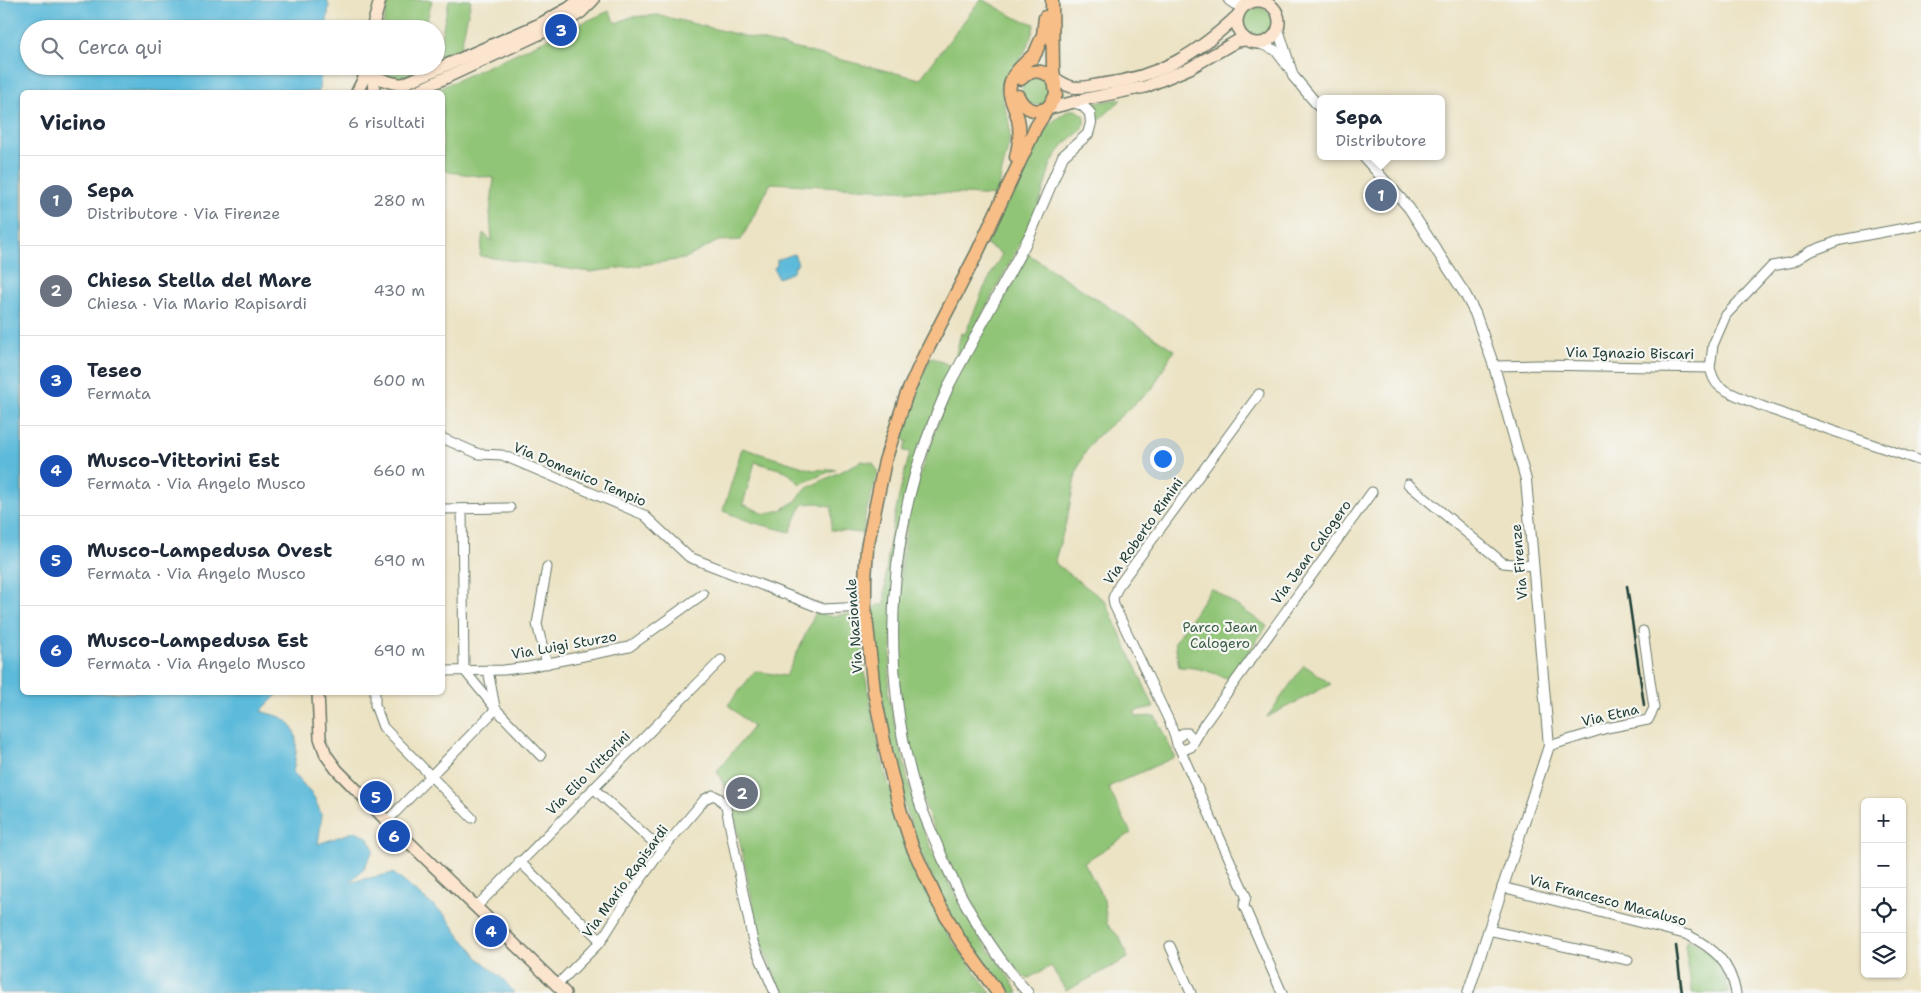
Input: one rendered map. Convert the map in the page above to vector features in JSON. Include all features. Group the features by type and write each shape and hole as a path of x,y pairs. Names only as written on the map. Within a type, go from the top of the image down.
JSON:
{"main road":[{"path":"375,20 380,0"},
{"path":"445,66 540,24 569,8 579,0"},
{"path":"419,90 567,21 581,12 593,0"},
{"path":"1050,0 1056,63 1060,71 1071,81 1094,85"},
{"path":"1004,196 1022,136 1018,84 1043,35 1050,0"},
{"path":"1021,79 1030,72 1036,71 1070,87 1085,88 1130,80 1166,67 1200,48 1251,2 1269,2 1279,16 1278,29 1273,38 1260,44 1254,44 1245,40 1238,30 1238,15"},
{"path":"1004,196 1031,136 1051,107 1056,95 1052,79 1052,26"},
{"path":"1018,96 1027,108 1051,107 1145,87 1169,78 1237,41 1245,40"},
{"path":"1019,146 1020,126 1009,88 1015,74 1036,52"},
{"path":"356,90 359,75"},
{"path":"357,90 363,77 367,75"},
{"path":"373,75 374,90"},
{"path":"381,75 398,84 409,82 425,75"},
{"name":"Via Nazionale","path":"998,993 959,939 937,900 912,846 900,808 874,691 865,607 867,556 873,517 886,461 899,417 924,356 1004,196"},
{"path":"318,695 320,738 326,755 337,770 561,989"}],"street":[{"path":"1229,0 1235,4 1251,2"},
{"path":"1278,29 1294,76"},
{"path":"1260,44 1275,50 1281,56 1294,76 1317,104"},
{"path":"1028,993 998,956 963,899 933,836 917,793 899,715 894,668 895,592 901,537 909,497 925,443 941,404 954,375 1029,237 1063,156 1088,134 1092,118 1090,113 1082,105 1073,102"},
{"name":"Via Firenze","path":"1366,160 1408,208 1475,313 1494,366 1526,480 1548,746 1468,993"},
{"path":"1710,368 1716,336 1726,315 1772,266 1793,262 1809,252 1841,240 1921,226"},
{"name":"Via Ignazio Biscari","path":"1494,366 1538,364 1710,368 1713,379 1719,386 1749,400 1772,410 1921,461"},
{"name":"Via Roberto Rimini","path":"1170,723 1114,605 1113,598 1119,585 1259,394"},
{"name":"Via Domenico Tempio","path":"445,439 479,454 502,456 644,515 689,557 823,609 865,607"},
{"path":"1408,484 1503,563 1533,566"},
{"name":"Via Jean Calogero","path":"1192,746 1203,726 1372,492"},
{"path":"445,509 510,508"},
{"path":"462,509 464,670 496,710 541,756"},
{"path":"547,567 537,624 547,664"},
{"name":"Via Luigi Sturzo","path":"445,671 528,667 629,647 704,594"},
{"name":"Via Etna","path":"1548,746 1607,728 1648,720 1654,708 1643,631"},
{"name":"Via Elio Vittorini","path":"477,906 519,861 721,660"},
{"path":"488,670 496,710"},
{"path":"375,695 375,705 383,727 472,818"},
{"path":"388,821 496,710"},
{"path":"1170,723 1177,730 1194,739 1189,769"},
{"path":"1170,723 1178,745 1246,896 1244,906 1282,993"},
{"path":"1178,745 1179,735 1203,726"},
{"path":"1178,745 1183,750 1192,746"},
{"path":"593,788 662,850"},
{"name":"Via Mario Rapisardi","path":"561,989 601,941 633,890 662,850 705,799 713,794 726,807 753,942 775,993"},
{"path":"519,861 601,941"},
{"name":"Via Francesco Macaluso","path":"1502,887 1688,935 1706,944 1717,953 1729,970 1736,993"},
{"path":"1488,930 1628,960"},
{"path":"1170,946 1191,993"}],"green space":[{"path":"389,0 432,0 427,20 384,20"},
{"path":"449,0 471,0 459,55 445,62 445,20"},
{"path":"980,0 984,0 1016,18 1035,24 1020,60 1006,75 1002,83 1001,89 1010,132 998,196 771,183 741,240 718,241 684,259 590,272 480,256 483,233 492,241 490,214 494,178 445,170 445,90 435,90 609,11 616,23 631,17 658,15 920,79"},
{"path":"1258,8 1269,12 1273,23 1269,34 1258,38 1247,34 1243,23 1247,12"},
{"path":"388,75 412,75 404,78"},
{"path":"1036,77 1046,81 1050,91 1046,101 1036,105 1026,101 1022,91 1026,81"},
{"path":"1122,99 1097,122 1094,111 1088,104"},
{"path":"1069,110 1076,110 1085,116 1083,129 1064,144 1051,163 1041,198 1026,233 959,357 908,488 889,675 888,694 912,797 926,837 975,931 1007,974 1018,993 1004,993 969,944 945,905 912,828 888,739 880,692 871,615 872,610 877,605 885,605 889,547 910,452 904,451 907,441 898,438 912,397 931,357 953,367 961,333 965,334 984,288 1002,254 986,244 1038,139 1048,125"},
{"path":"1025,252 1174,350 1152,389 1094,439 1083,456 1076,474 1067,519 1055,560 1056,564 1105,601 1154,707 1134,711 1137,717 1155,716 1175,757 1108,787 1131,833 1084,862 1104,900 1107,924 1120,938 1128,958 1066,991 1051,966 1027,979 1006,959 982,926 941,847 916,781 902,712 895,625 910,502 950,389"},
{"path":"742,448 813,470 836,469 800,484 786,471 755,462 743,504 765,514 781,510 797,500 805,489 862,461 873,463 878,472 865,516 863,533 831,530 832,507 818,503 804,504 790,532 751,522 723,511"},
{"name":"Parco Jean Calogero","path":"1211,588 1267,626 1229,679 1205,670 1179,667 1175,642"},
{"path":"816,612 829,616 861,613 865,674 881,758 909,852 932,905 952,941 991,993 782,993 761,943 732,804 717,771 753,727 728,705 755,671 786,676"},
{"path":"1304,665 1331,684 1267,717"},
{"path":"1687,940 1696,944 1716,960 1724,975 1729,993 1692,993 1685,945"}],"water":[{"path":"0,0 327,0 329,6 327,20 20,20 20,75 321,75 319,90 20,90 20,695 277,695 261,711 283,718 293,729 296,743 293,772 314,797 322,816 318,844 356,831 367,837 374,849 363,870 350,882 393,873 447,917 477,957 504,980 514,993 0,993"},
{"path":"794,254 798,264 794,267 793,272 778,278 774,268 777,265 777,260"}],"railway":[{"path":"1627,586 1644,705"},
{"path":"1676,946 1682,993"}],"place":[{"name":"Teseo","path":"561,30"},
{"name":"Sepa","path":"1381,195"},
{"name":"Chiesa Stella del Mare","path":"742,793"},
{"name":"Musco-Lampedusa Ovest","path":"376,797"},
{"name":"Musco-Lampedusa Est","path":"394,836"},
{"name":"Musco-Vittorini Est","path":"491,931"}]}
